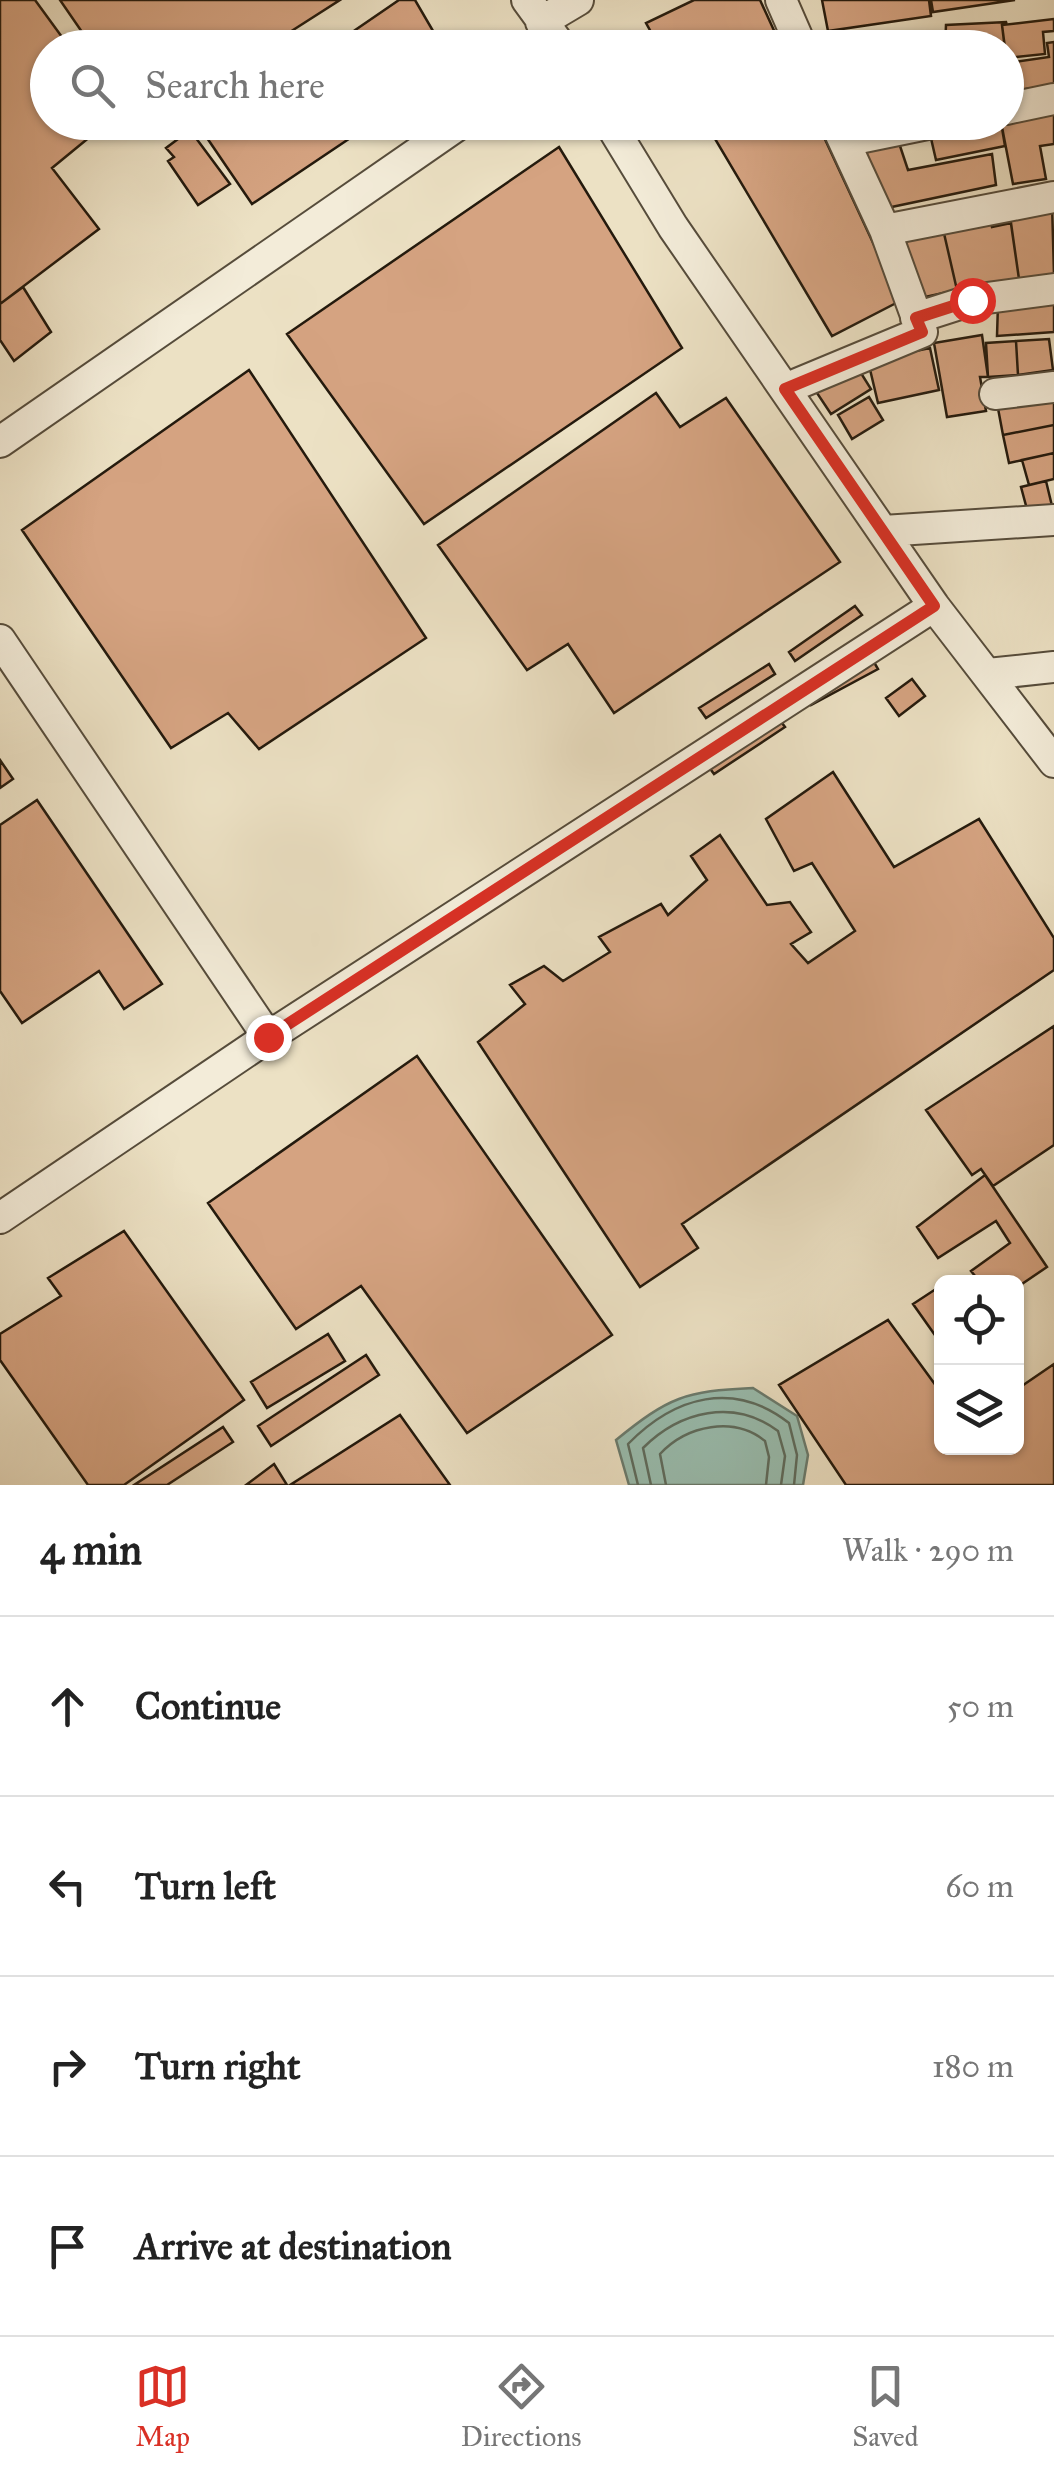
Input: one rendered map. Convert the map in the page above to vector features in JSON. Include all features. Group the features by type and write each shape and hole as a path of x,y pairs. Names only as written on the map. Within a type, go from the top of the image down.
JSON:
{"street":[{"path":"534,11 578,0"},
{"path":"781,0 794,30"},
{"path":"1024,105 1054,98"},
{"path":"0,442 436,140"},
{"path":"620,140 673,227 934,606 1054,762"},
{"path":"785,389 922,332 884,230 844,140"},
{"path":"884,230 1054,197"},
{"path":"916,318 972,300 1054,290"},
{"path":"995,394 1054,387"},
{"path":"883,532 1054,520"},
{"path":"0,1218 268,1037 934,606"},
{"path":"0,640 268,1037"},
{"path":"988,674 1054,667"}],"water":[{"path":"753,1388 797,1416 808,1455 803,1485 629,1485 616,1440 679,1399 710,1391"}],"building":[{"path":"0,0 35,0 57,30 30,30 30,140 86,140 52,168 99,229 0,304"},
{"path":"60,0 340,0 293,30 81,30"},
{"path":"399,0 415,0 432,30 355,30"},
{"path":"694,0 760,0 774,30 650,30 646,23"},
{"path":"822,0 929,0 931,16 828,30"},
{"path":"931,0 1015,0 933,12"},
{"path":"1054,19 1054,31 1043,32 1045,54 1024,56 1024,30 1003,30 1002,25"},
{"path":"1007,22 1003,30 946,30 946,25"},
{"path":"1054,42 1054,85 1024,89 1024,61 1049,57 1047,43"},
{"path":"1054,110 1054,144 1040,146 1046,179 1013,184 1004,140 1024,140 1024,117"},
{"path":"177,140 197,140 230,184 198,205 168,161 174,157 166,148"},
{"path":"208,140 347,140 252,204"},
{"path":"716,140 825,140 900,301 832,336"},
{"path":"898,140 908,170 992,154 996,185 882,209 854,147"},
{"path":"931,140 1004,140 1005,146 936,160"},
{"path":"559,147 682,348 424,524 287,334"},
{"path":"1052,203 1054,275 1019,279 1009,210"},
{"path":"989,214 992,227 1011,223 1019,279 957,290 943,229"},
{"path":"943,229 957,290 916,299 902,239"},
{"path":"23,287 51,332 14,361 0,340 0,304"},
{"path":"1054,297 1054,332 997,336 998,304"},
{"path":"982,335 988,377 980,377 986,411 947,417 934,343"},
{"path":"1049,339 1053,370 1018,375 1016,341"},
{"path":"1016,341 1018,375 988,377 986,343"},
{"path":"930,348 939,390 878,403 868,361"},
{"path":"854,362 871,389 831,414 813,387"},
{"path":"249,370 426,638 259,749 228,713 171,748 22,530"},
{"path":"1054,392 1054,425 1003,435 997,403"},
{"path":"656,393 680,427 726,398 840,562 614,713 568,644 527,670 438,545"},
{"path":"869,397 883,420 852,439 838,415"},
{"path":"1054,425 1054,453 1009,463 1003,435"},
{"path":"1054,453 1054,479 1029,485 1022,460"},
{"path":"1046,481 1052,506 1028,513 1021,487"},
{"path":"855,606 862,615 795,661 789,652"},
{"path":"871,657 878,669 811,705 805,693"},
{"path":"769,664 775,674 706,718 699,708"},
{"path":"912,679 925,696 899,716 886,698"},
{"path":"776,715 785,727 714,774 706,763"},
{"path":"0,760 13,779 0,788"},
{"path":"833,772 894,867 979,819 1054,938 1054,970 682,1224 698,1248 640,1287 478,1042 525,1004 510,985 544,966 563,981 610,952 599,937 661,904 668,915 707,880 691,856 720,835 767,905 790,902 811,932 791,944 808,963 855,931 812,863 794,871 766,819"},
{"path":"37,800 162,984 124,1009 99,971 22,1023 0,991 0,825"},
{"path":"1054,1026 1054,1145 993,1186 981,1169 972,1175 926,1110"},
{"path":"417,1056 612,1335 467,1433 361,1286 296,1329 208,1203"},
{"path":"985,1175 1047,1267 1024,1283 1024,1275 974,1275 971,1271 1010,1243 996,1221 938,1258 917,1227"},
{"path":"124,1231 244,1400 124,1485 88,1485 0,1360 0,1334 61,1296 48,1278"},
{"path":"934,1290 934,1334 913,1304"},
{"path":"888,1320 934,1383 934,1455 1024,1455 1024,1385 1054,1364 1054,1485 846,1485 779,1385"},
{"path":"328,1334 345,1361 267,1408 251,1382"},
{"path":"366,1355 379,1375 271,1446 258,1426"},
{"path":"400,1415 450,1485 290,1485"},
{"path":"223,1427 233,1442 167,1485 134,1485"},
{"path":"274,1464 287,1485 246,1485"}],"route":[{"path":"268,1037 934,606 785,389 922,332 916,318 972,300"}]}
